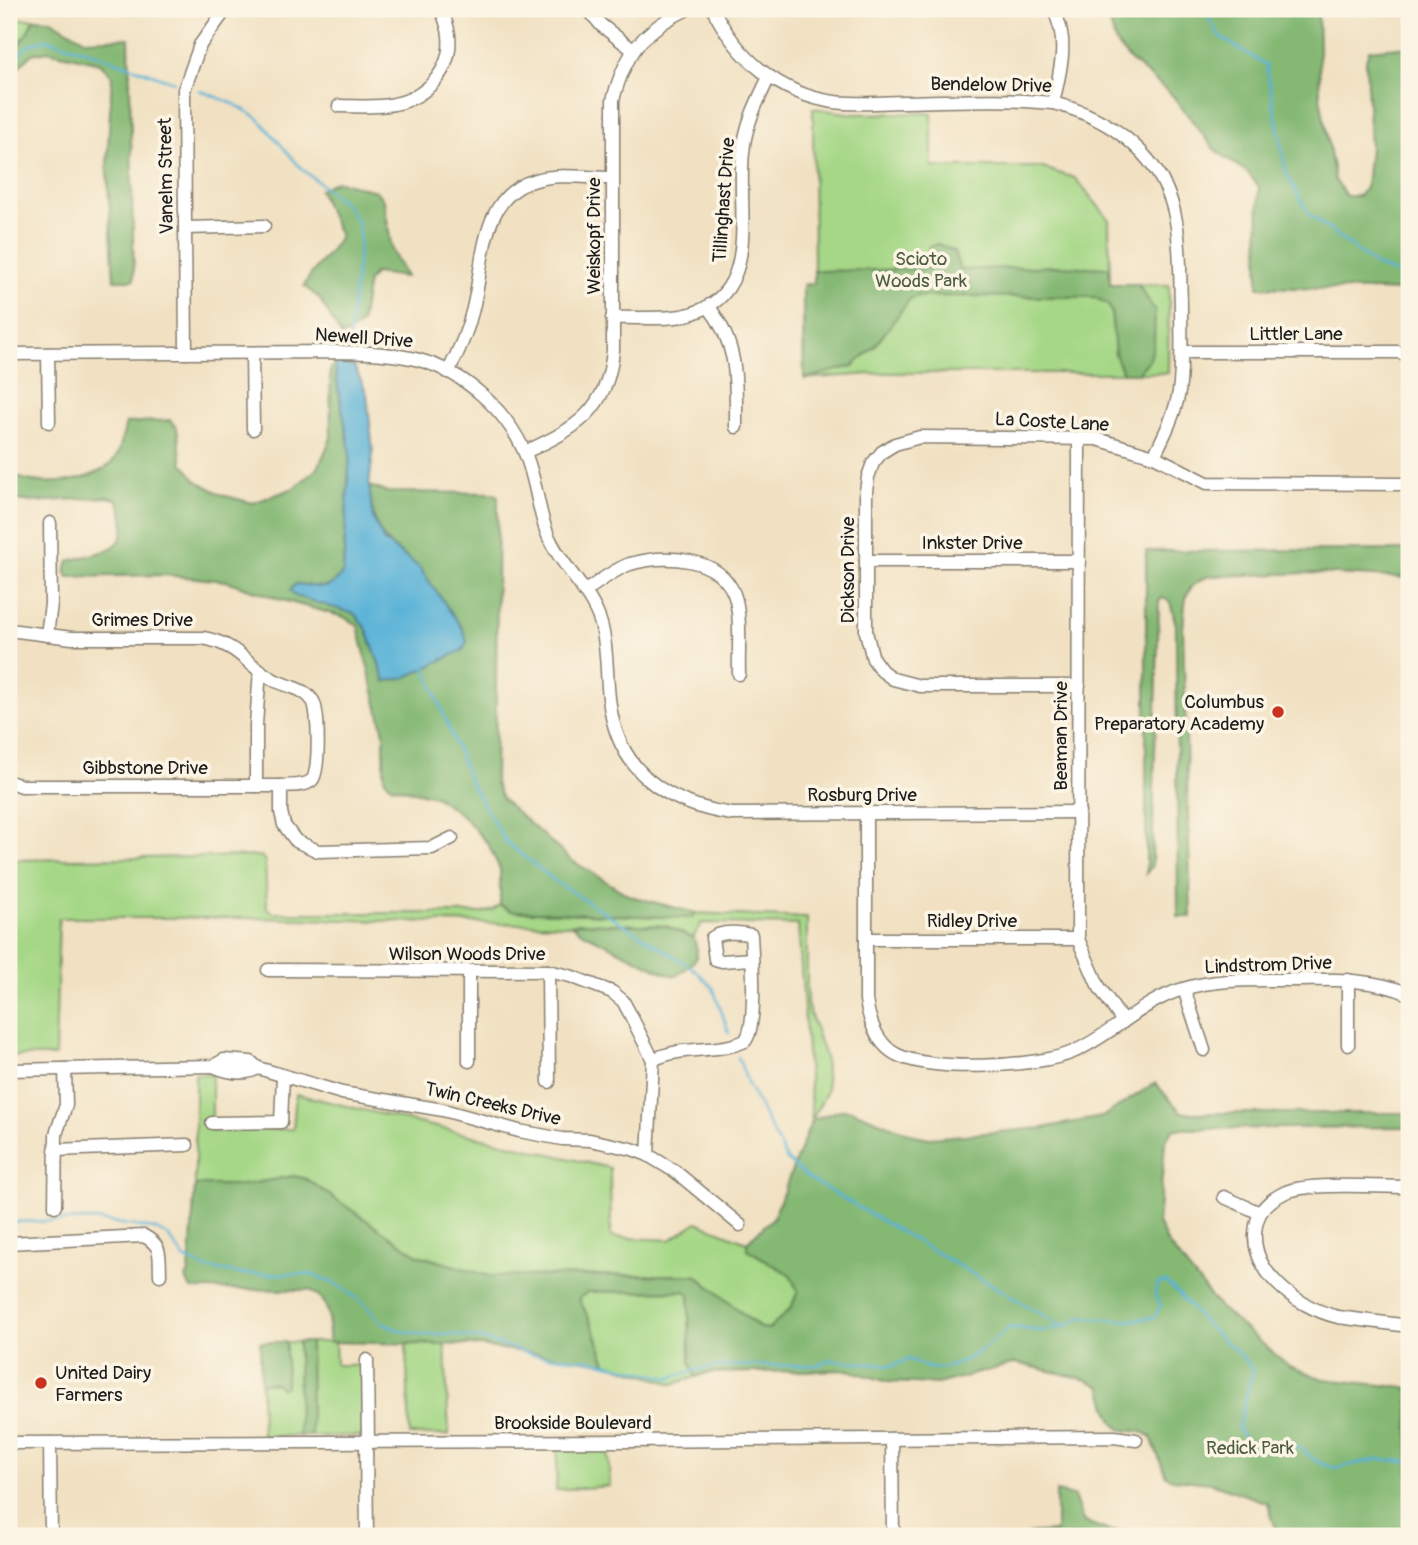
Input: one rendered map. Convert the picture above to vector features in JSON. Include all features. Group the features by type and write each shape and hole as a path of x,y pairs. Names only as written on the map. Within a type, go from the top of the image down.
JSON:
{"street":[{"name":"Vanelm Street","path":"186,353 184,90 200,45 226,9"},
{"path":"340,106 397,104 418,96 427,89 441,72 448,52 449,31 441,9"},
{"path":"588,9 601,25 633,50"},
{"name":"Weiskopf Drive","path":"525,452 572,428 587,415 598,402 608,380 612,363 613,100 621,72 633,50 655,27 688,9"},
{"name":"Bendelow Drive","path":"713,9 733,44 769,77 796,92 836,102 1053,103 1073,108 1102,121 1128,139 1151,161 1176,218 1180,251 1182,352 1179,393 1165,434 1154,456"},
{"path":"1053,9 1060,25 1063,48 1053,103"},
{"name":"Tillinghast Drive","path":"708,306 725,291 741,263 742,155 751,116 769,77"},
{"path":"448,372 473,311 486,234 498,205 509,193 537,179 611,178"},
{"path":"185,228 264,226"},
{"path":"612,318 682,316 708,306 723,327 732,351 736,377 736,427"},
{"name":"Newell Drive","path":"9,354 357,352 421,360 472,386 511,427 525,452 548,536 600,622 607,651 610,706 618,737 624,752 652,783"},
{"name":"Littler Lane","path":"1182,352 1398,352 1409,355"},
{"path":"48,354 49,422"},
{"path":"252,354 253,429"},
{"name":"La Coste Lane","path":"895,444 920,437 1079,438 1115,443 1154,456 1207,483 1409,483"},
{"name":"Beaman Drive","path":"1079,438 1078,939 1098,985 1123,1023"},
{"name":"Dickson Drive","path":"895,444 882,452 873,463 866,491 866,632 873,659 882,671 893,679 920,686 1079,686"},
{"path":"47,635 51,604 50,523"},
{"path":"584,592 618,569 642,561 705,564 726,579 735,596 739,674"},
{"name":"Inkster Drive","path":"866,562 1079,561"},
{"name":"Grimes Drive","path":"9,630 72,638 203,638 238,651 277,681 305,693 316,710 316,775 307,783 281,786"},
{"path":"256,786 256,725 260,670"},
{"name":"Gibbstone Drive","path":"9,782 22,786 281,786"},
{"name":"Rosburg Drive","path":"652,783 690,805 732,814 1079,812"},
{"path":"281,786 284,825 296,841 318,851 333,853 432,848 452,838"},
{"name":"Lindstrom Drive","path":"866,813 866,1000 870,1021 885,1045 905,1059 937,1065 1026,1064 1069,1054 1092,1043 1167,994 1208,983 1348,980 1375,984 1409,994"},
{"name":"Ridley Drive","path":"866,939 1078,939"},
{"path":"653,1060 665,1055 718,1049 745,1041 752,1028 752,959"},
{"name":"Wilson Woods Drive","path":"268,970 548,971 612,992 623,1001 653,1060 648,1155"},
{"path":"469,971 469,1061"},
{"path":"548,971 549,1082"},
{"path":"1348,980 1348,1045"},
{"path":"1184,989 1204,1050"},
{"name":"Twin Creeks Drive","path":"9,1070 213,1066 224,1071 250,1073 258,1068 266,1069 342,1093 443,1111 519,1131 562,1139 590,1140 632,1149 648,1155 693,1185 740,1225"},
{"path":"55,1206 56,1134 66,1105 65,1069"},
{"path":"212,1123 281,1122 283,1076"},
{"path":"55,1150 187,1145"},
{"path":"1409,1187 1310,1188 1289,1191 1269,1203 1259,1213 1255,1229 1255,1248 1261,1265 1273,1280 1301,1301 1327,1315 1409,1326"},
{"path":"1224,1197 1259,1213"},
{"path":"9,1243 144,1236 159,1248 160,1275"},
{"path":"367,1360 367,1536"},
{"name":"Brookside Boulevard","path":"9,1443 1114,1437 1136,1440"},
{"path":"892,1439 893,1536"},
{"path":"50,1443 51,1536"}],"green space":[{"path":"1106,9 1318,9 1320,96 1335,180 1346,196 1359,196 1366,187 1370,147 1366,60 1369,50 1409,46 1409,291 1258,287 1259,187 1248,173 1215,150 1172,95 1128,58 1116,44"},
{"path":"9,19 34,19 26,35 9,54"},
{"path":"34,19 51,20 85,40 129,38 134,280 114,280 107,166 112,76 100,63 48,51 32,54 9,76 9,54 26,35"},
{"name":"Scioto Woods Park","path":"813,108 853,114 932,113 932,167 1040,167 1075,178 1109,219 1110,284 1169,285 1168,373 885,373 804,379 803,285 814,284"},
{"path":"336,181 376,191 384,201 392,250 406,277 375,273 368,281 361,324 342,337 319,298 304,286 340,236 319,190"},
{"path":"938,244 954,251 960,270 1057,266 1109,268 1110,284 1138,284 1155,311 1154,343 1150,359 1138,373 1123,373 1115,354 1111,311 1107,304 1094,297 917,296 910,299 875,346 853,366 804,379 803,285 814,284 814,271 928,269 929,246"},
{"path":"335,363 350,450 343,572 328,586 296,584 290,590 354,613 367,630 385,681 419,567 395,549 381,534 374,516 369,486 387,492 493,493 498,496 495,783 502,799 571,860 630,896 696,913 691,918 511,911 500,905 500,869 488,844 463,816 435,796 391,786 384,778 384,733 358,626 344,617 226,581 164,575 68,577 65,571 69,561 106,550 121,539 124,530 123,517 118,500 108,497 33,502 9,499 9,472 33,481 64,482 79,479 106,467 115,459 126,423 170,420 177,428 182,462 196,480 222,495 253,503 294,488 318,468 331,438 330,370"},
{"path":"1409,550 1409,578 1318,573 1209,576 1189,591 1183,629 1191,917 1178,917 1176,625 1170,602 1163,598 1159,600 1152,865 1146,874 1146,551"},
{"path":"261,856 265,861 267,908 273,913 483,913 500,905 511,911 690,918 696,913 807,918 807,1004 825,1057 827,1091 812,1120 798,925 702,923 693,938 666,926 579,923 59,918 55,1056 9,1056 9,860"},
{"path":"572,925 666,926 693,938 697,951 695,960 676,976 667,974"},
{"path":"195,1074 212,1074 212,1131 293,1129 296,1094 610,1168 611,1237 670,1240 697,1222 747,1242 747,1249 790,1275 798,1291 791,1308 769,1329 760,1328 696,1275 489,1276 418,1256 306,1179 294,1176 244,1185 195,1185"},
{"name":"Redick Park","path":"1155,1083 1181,1112 1186,1113 1409,1113 1409,1127 1173,1129 1165,1142 1158,1223 1168,1244 1220,1308 1289,1366 1323,1379 1409,1388 1409,1533 1383,1536 1278,1536 1268,1503 1211,1483 1166,1476 1151,1437 1143,1432 1118,1428 1110,1416 1101,1387 1088,1380 1016,1363 937,1384 888,1382 848,1370 707,1373 696,1377 690,1362 689,1294 684,1291 587,1292 579,1299 606,1363 472,1345 329,1342 326,1306 309,1290 191,1289 186,1279 189,1272 195,1185 244,1185 294,1176 306,1179 418,1255 489,1276 696,1275 760,1328 769,1329 791,1308 798,1291 790,1275 747,1249 747,1242 773,1218 812,1120 840,1110 851,1110 914,1135 930,1138 1042,1128 1102,1117"},
{"path":"684,1291 689,1294 690,1362 696,1377 673,1384 606,1363 579,1299 586,1292"},
{"path":"260,1342 286,1342 286,1386 281,1389 276,1383 267,1382 261,1385"},
{"path":"286,1342 298,1342 299,1436 262,1436 261,1385 267,1382 286,1386"},
{"path":"298,1342 310,1342 311,1436 299,1436"},
{"path":"310,1342 335,1342 336,1365 363,1365 363,1436 311,1436"},
{"path":"406,1344 445,1345 449,1435 410,1435"},
{"path":"558,1445 608,1445 610,1486 556,1490"},
{"path":"1056,1492 1074,1496 1083,1521 1109,1531 1159,1533 1159,1536 1029,1536 1056,1532"}],"water":[{"path":"335,363 354,366 367,394 373,452 369,486 373,518 384,541 419,567 463,629 467,642 463,650 407,677 385,681 367,630 355,614 295,596 290,590 296,584 328,586 343,572 350,450"}],"waterway":[{"path":"1204,9 1219,36 1266,65 1287,175 1309,214 1375,265 1409,279"},
{"path":"9,65 27,46 45,39 174,82"},
{"path":"199,90 234,104 258,118 301,168 344,203 358,222 360,241 348,347"},
{"path":"424,664 470,782 506,842 555,881 694,969 713,988 729,1033"},
{"path":"738,1057 748,1084 787,1160 808,1178 1064,1327"},
{"path":"9,1222 97,1220 154,1229 168,1236 184,1258 205,1268 241,1274 309,1274 332,1282 362,1302 382,1323 401,1331 425,1335 451,1334 485,1340 534,1355 591,1360 669,1378 723,1366 817,1365 830,1360 892,1366 909,1359 927,1367 952,1366 973,1355 1010,1327 1041,1331 1064,1327 1081,1317 1126,1321 1155,1317 1161,1305 1155,1296 1157,1284 1166,1282 1253,1370 1238,1429 1245,1439 1262,1448 1282,1444 1302,1449 1317,1462 1336,1468 1380,1459 1409,1462"}],"place":[{"name":"Columbus Preparatory Academy","path":"1278,712"},
{"name":"United Dairy Farmers","path":"41,1383"}]}
